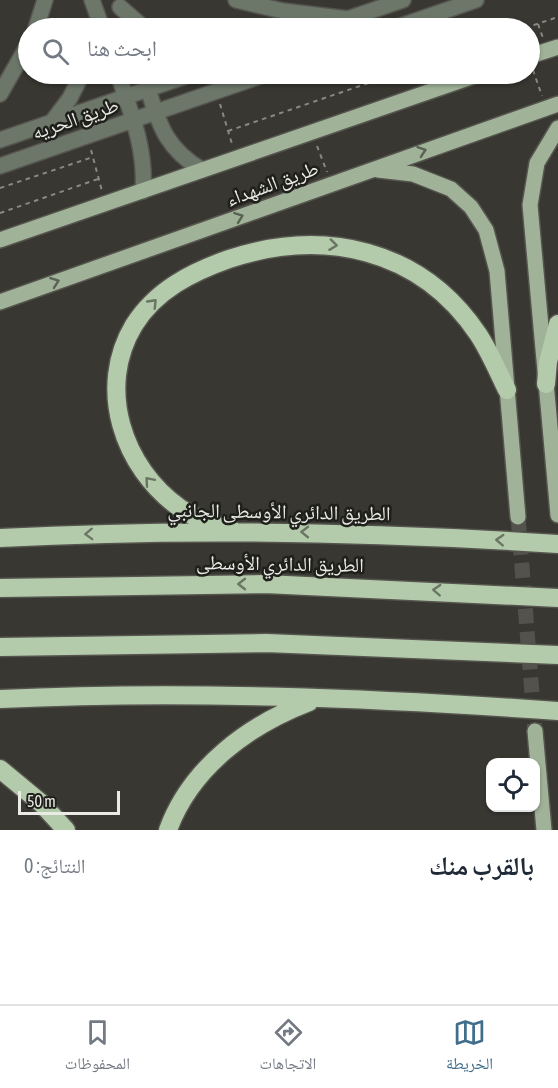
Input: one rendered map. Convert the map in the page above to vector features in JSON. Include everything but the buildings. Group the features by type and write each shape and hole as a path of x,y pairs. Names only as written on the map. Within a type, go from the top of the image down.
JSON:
{"highway":[{"path":"234,531 193,516 155,487 132,455 119,419 117,390 120,361 135,325 160,295 195,272 258,250 299,244 341,246 381,257 418,276 451,302 478,334 507,390"},
{"path":"546,384 548,362 558,324"},
{"name":"الطريق الدائري الأوسطى الجانبي","path":"0,538 234,531 398,535 558,544"},
{"name":"الطريق الدائري الأوسطى","path":"0,588 264,584 558,598"},
{"path":"0,647 266,644 558,656"},
{"path":"0,699 173,696 317,699 558,711"},
{"path":"168,830 195,782 230,747 271,719 317,699"},
{"path":"0,769 41,802 66,830"}],"main road":[{"path":"540,53 558,46"},
{"name":"طريق الشهداء","path":"0,240 451,84"},
{"name":"طريق الشهداء","path":"0,302 552,106"},
{"path":"558,128 537,163 530,190 558,515"},
{"path":"372,169 413,174 438,183 462,197 480,218 495,257 518,517"},
{"path":"535,731 544,830"}],"street":[{"path":"39,18 45,0"},
{"path":"236,0 283,11 341,18"},
{"path":"352,18 403,0"},
{"path":"424,18 476,0"},
{"path":"119,4 134,18"},
{"path":"0,94 18,62"},
{"path":"52,122 70,98 77,84"},
{"path":"121,84 143,154 143,191"},
{"path":"146,84 171,146 184,160 202,170"},
{"name":"طريق الحريه","path":"0,140 163,84"},
{"name":"طريق الحريه","path":"0,166 237,84"}],"path":[{"path":"540,23 558,17"},
{"path":"540,82 552,106"},
{"path":"228,131 366,84"},
{"path":"216,91 236,158"},
{"path":"312,132 331,185"},
{"path":"87,136 105,204"},
{"path":"0,188 93,157"},
{"path":"0,213 98,179"}],"tunnel":[{"path":"518,517 535,731"}]}
